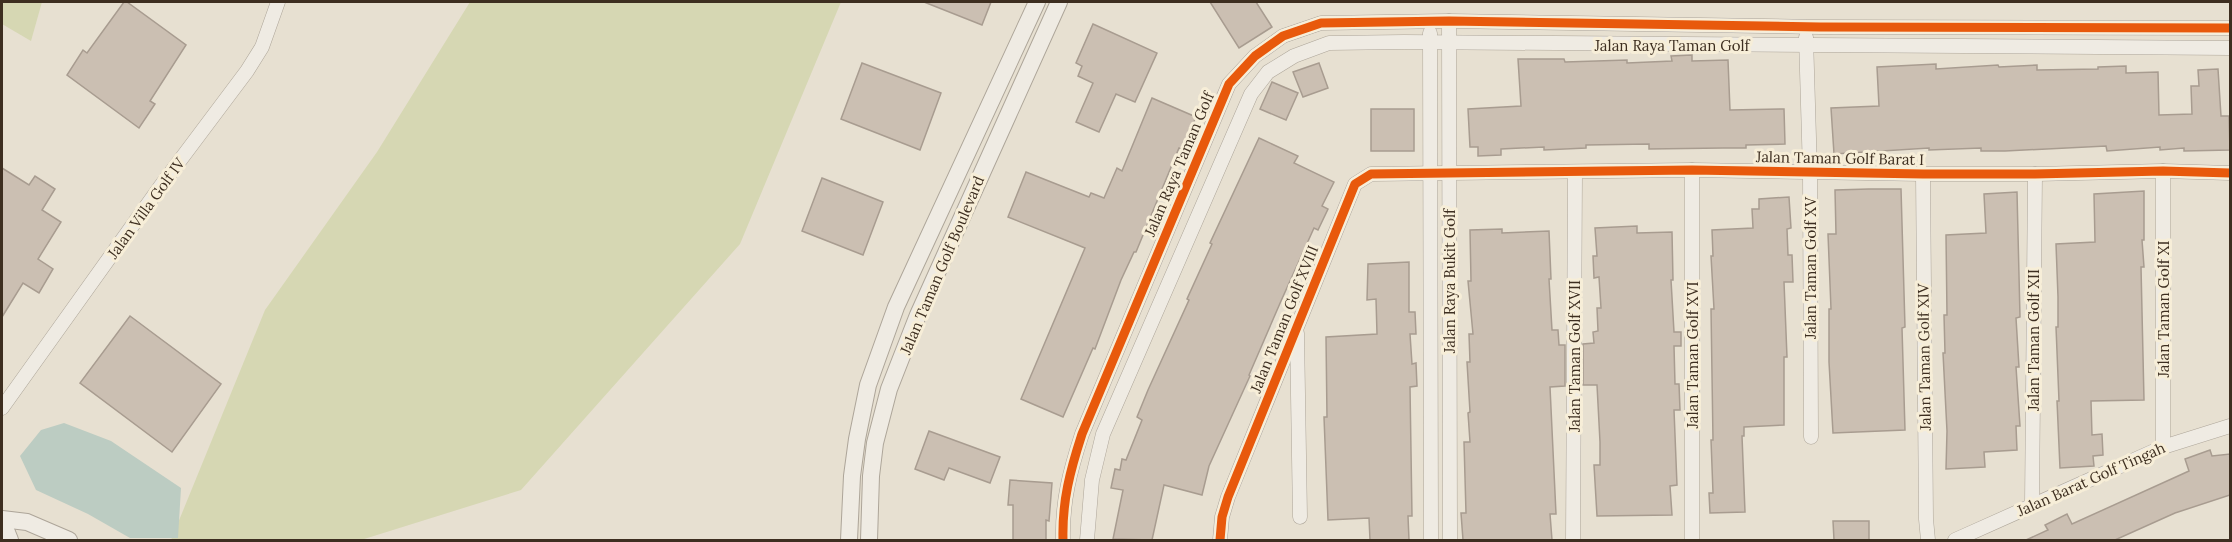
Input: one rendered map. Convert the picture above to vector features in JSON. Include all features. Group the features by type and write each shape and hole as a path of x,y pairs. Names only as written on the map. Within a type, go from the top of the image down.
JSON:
{"street":[{"name":"Jalan Villa Golf IV","path":"2,408 160,187 247,71 262,47 278,2"},
{"name":"Jalan Taman Golf Boulevard","path":"849,540 852,476 868,385 896,307 1037,2"},
{"name":"Jalan Taman Golf Boulevard","path":"869,540 871,476 875,443 889,388 918,315 1059,2"},
{"name":"Jalan Raya Taman Golf","path":"1063,540 1068,475 1082,434 1228,84 1255,56 1283,36 1321,23 1430,21 2230,28"},
{"name":"Jalan Raya Bukit Golf","path":"1430,21 1431,540"},
{"name":"Jalan Raya Bukit Golf","path":"1449,21 1450,540"},
{"name":"Jalan Taman Golf XV","path":"1806,26 1810,172 1811,437"},
{"name":"Jalan Raya Taman Golf","path":"1087,540 1092,480 1103,434 1251,94 1268,72 1294,56 1329,43 1430,42 2230,48"},
{"name":"Jalan Taman Golf Barat I","path":"1449,173 1692,170 1923,174 2163,171 2230,173"},
{"name":"Jalan Taman Golf XVI","path":"1692,170 1692,540"},
{"name":"Jalan Taman Golf XI","path":"2163,171 2163,447"},
{"name":"Jalan Taman Golf XVII","path":"1573,540 1575,172"},
{"name":"Jalan Taman Golf XVIII","path":"1220,540 1222,516 1228,497 1355,184 1371,174 1449,173"},
{"name":"Jalan Taman Golf XIV","path":"1923,174 1928,540"},
{"name":"Jalan Taman Golf XII","path":"2032,505 2035,174"},
{"path":"1297,326 1300,517"},
{"name":"Jalan Barat Golf Tingah","path":"1954,540 2163,447 2230,426"},
{"path":"10,540 2,520 27,522 69,540"}],"green space":[{"path":"2,2 42,2 31,41 2,24"},
{"path":"470,2 841,2 740,244 521,490 361,540 171,540 265,310 377,152"}],"shaded area":[{"path":"64,423 111,441 181,488 178,538 130,538 88,514 36,490 20,456 41,430"}],"building":[{"path":"124,2 186,45 150,101 155,104 139,128 67,75 83,50 87,53"},
{"path":"924,2 991,2 982,25"},
{"path":"1210,2 1256,2 1272,27 1239,48"},
{"path":"1093,24 1157,53 1135,102 1116,94 1099,132 1076,122 1093,83 1078,76 1082,66 1076,63"},
{"path":"1692,55 1692,61 1728,60 1730,110 1784,109 1785,144 1746,145 1746,148 1649,149 1649,144 1586,145 1586,148 1544,150 1544,147 1501,149 1501,155 1478,156 1478,147 1470,147 1468,109 1521,106 1518,59 1564,59 1565,62 1627,60 1627,63 1672,61 1671,56"},
{"path":"862,63 941,93 920,150 841,119"},
{"path":"1319,63 1328,88 1303,97 1293,72"},
{"path":"1936,64 1936,69 1998,65 1999,67 2037,65 2037,70 2126,66 2126,73 2158,72 2159,115 2192,114 2191,86 2199,86 2198,70 2218,69 2221,116 2229,116 2230,150 2184,151 2184,148 2160,150 2160,147 2107,151 2106,146 2005,151 1981,151 1981,148 1929,150 1929,148 1834,154 1831,108 1879,106 1877,67"},
{"path":"1272,82 1298,93 1286,120 1260,109"},
{"path":"1152,98 1196,117 1182,149 1179,148 1136,252 1121,280 1095,349 1093,348 1063,417 1021,399 1085,248 1008,217 1026,172 1089,197 1091,193 1104,198 1117,168 1122,171"},
{"path":"1371,109 1414,109 1414,151 1371,151"},
{"path":"1259,138 1298,156 1294,163 1334,182 1322,206 1328,209 1318,230 1314,228 1281,301 1209,466 1202,495 1164,485 1152,540 1113,539 1123,490 1111,488 1115,469 1120,470 1122,459 1126,460 1142,420 1137,417 1148,390 1189,300 1187,299 1212,244 1210,243"},
{"path":"2,168 29,185 35,176 55,189 42,210 61,222 38,259 53,269 39,293 23,283 2,317"},
{"path":"822,178 883,202 863,255 802,231"},
{"path":"1901,189 1905,430 1833,433 1829,362 1829,309 1831,309 1828,234 1836,234 1835,190"},
{"path":"2144,191 2144,240 2142,240 2144,267 2141,267 2144,400 2091,401 2092,435 2102,434 2103,455 2093,456 2094,466 2060,468 2057,401 2059,401 2056,244 2095,242 2094,194"},
{"path":"2017,192 2020,317 2016,318 2019,367 2016,367 2020,426 2016,426 2017,450 1984,452 1985,467 1946,469 1947,431 1943,353 1945,353 1944,315 1947,315 1946,235 1986,233 1984,194"},
{"path":"1789,197 1791,228 1787,229 1788,255 1792,255 1793,282 1784,282 1787,357 1784,357 1784,425 1744,427 1744,436 1742,436 1745,512 1710,513 1709,493 1713,493 1712,230 1753,228 1752,209 1759,209 1759,199"},
{"path":"1637,226 1637,233 1672,232 1673,280 1671,280 1674,332 1681,332 1681,346 1674,346 1675,384 1679,384 1680,410 1674,410 1677,485 1670,486 1672,515 1597,516 1594,465 1600,465 1600,442 1597,385 1583,385 1583,344 1594,343 1593,332 1598,331 1597,308 1601,308 1599,277 1594,278 1593,256 1597,256 1595,228"},
{"path":"1502,229 1502,233 1549,231 1552,330 1558,330 1559,345 1565,345 1565,386 1550,387 1556,514 1550,514 1552,540 1463,540 1461,513 1466,513 1464,442 1470,442 1467,362 1470,362 1469,334 1473,334 1468,281 1471,281 1470,230"},
{"path":"1409,262 1409,312 1415,312 1416,334 1410,334 1412,364 1416,363 1417,386 1410,387 1412,516 1408,516 1409,540 1370,540 1369,518 1328,520 1324,417 1327,417 1326,337 1377,334 1376,299 1367,300 1368,264"},
{"path":"130,316 221,384 172,452 80,383"},
{"path":"929,431 1000,457 990,483 949,468 944,480 915,469"},
{"path":"2210,450 2212,456 2230,454 2230,495 2175,513 2115,540 2026,540 2048,530 2045,525 2067,514 2072,524 2189,471 2185,459"},
{"path":"1010,480 1052,483 1049,521 1046,520 1046,540 1013,540 1013,505 1008,505"},
{"path":"1833,521 1869,521 1869,540 1834,540"}],"cycle path":[{"path":"1063,540 1068,486 1082,434 1229,84 1255,56 1283,36 1321,23 1449,21 1820,27 2230,28"},
{"path":"1220,540 1222,517 1228,497 1355,184 1371,174 1692,170 1923,174 2163,171 2230,173"}]}
